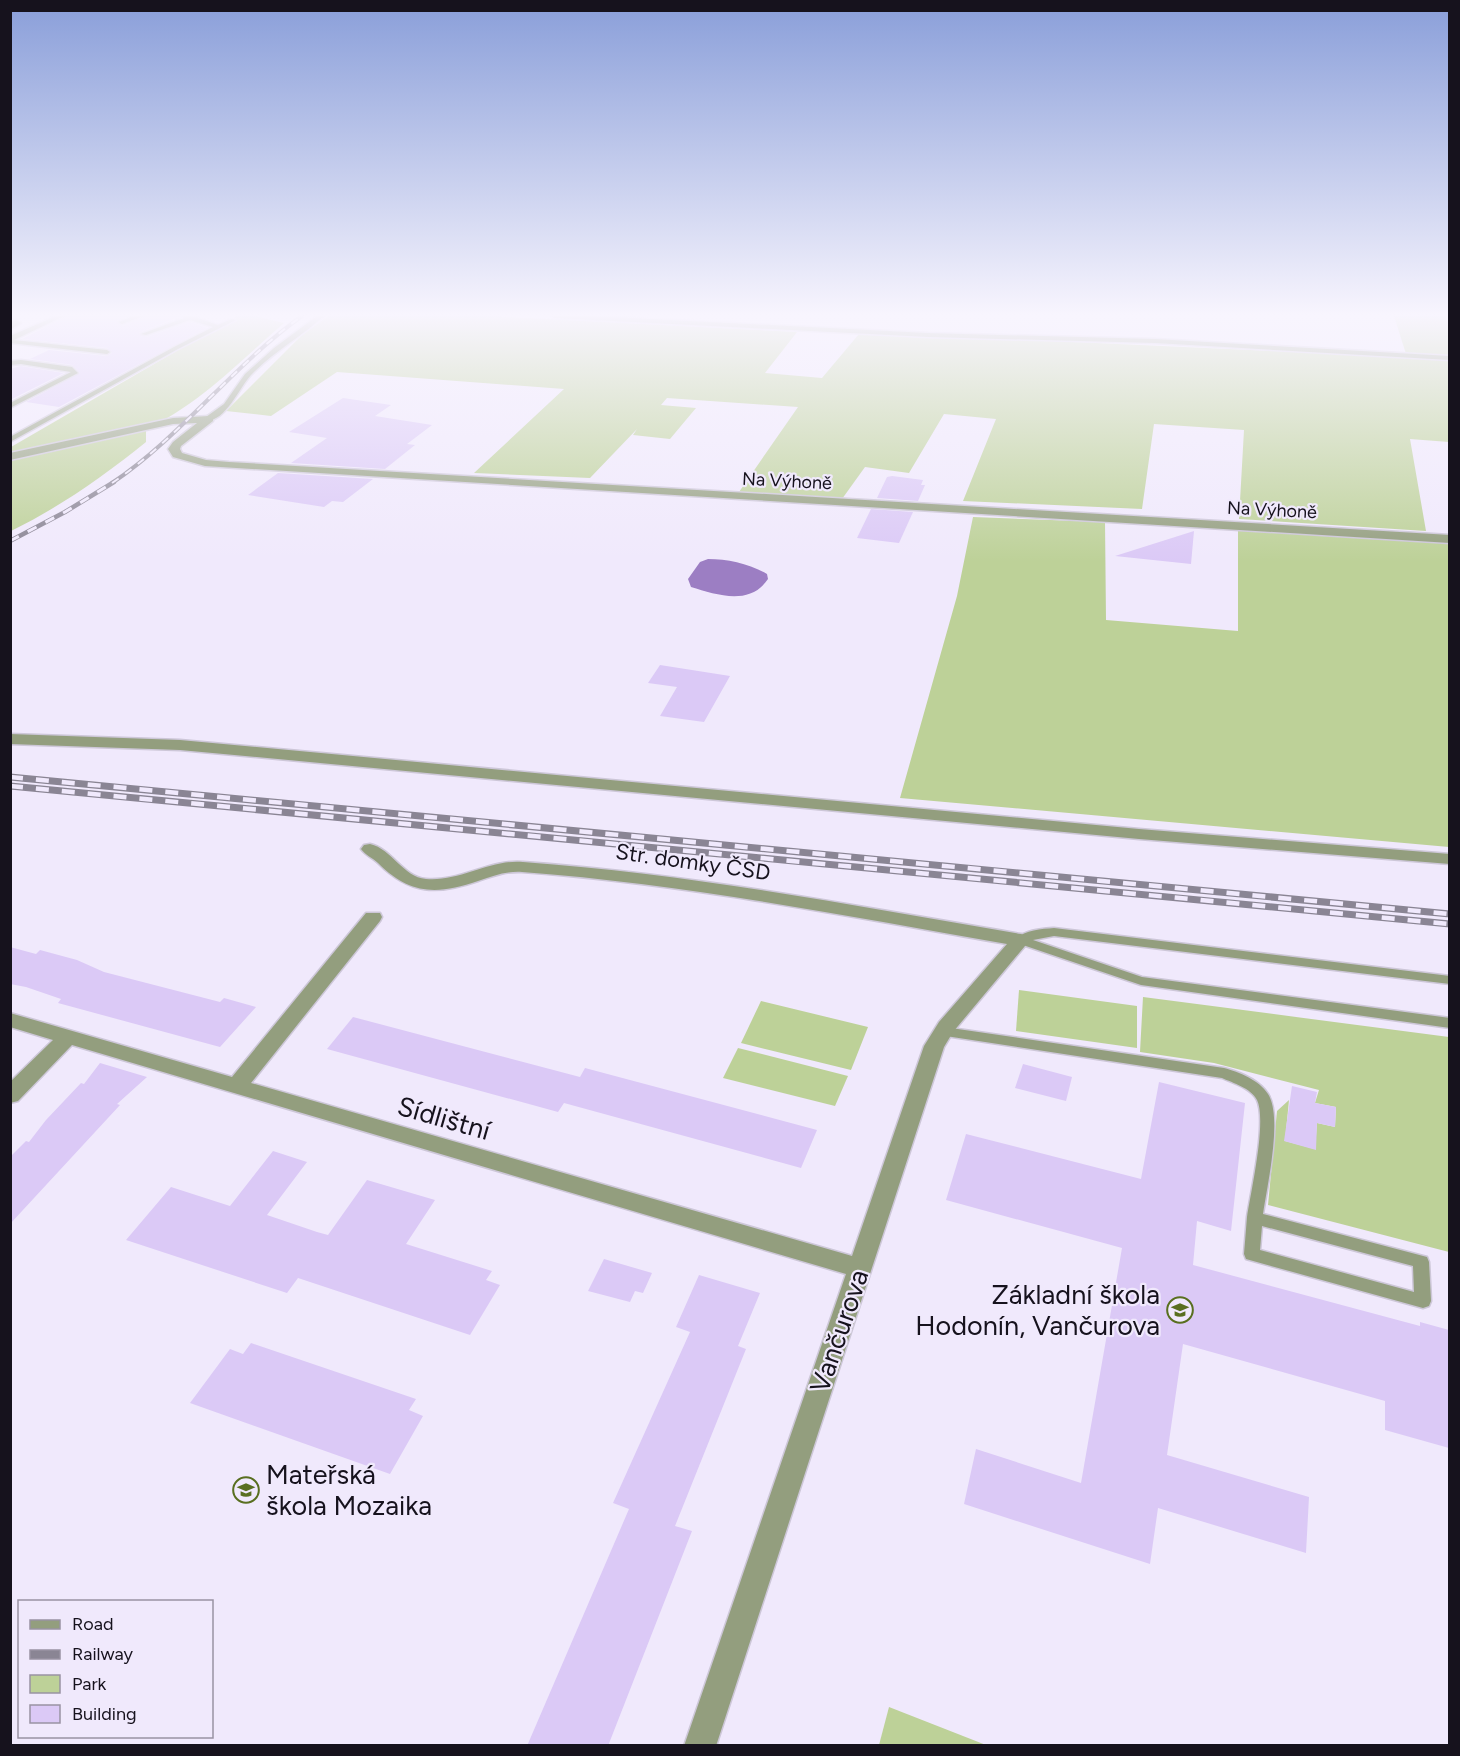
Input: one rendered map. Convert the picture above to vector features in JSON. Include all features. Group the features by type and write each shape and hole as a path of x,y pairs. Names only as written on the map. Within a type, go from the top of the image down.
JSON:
{"street":[{"path":"10,457 173,422 209,419"},
{"name":"Na Výhoně","path":"209,419 177,444 174,449 177,455 205,463 229,465 1449,539"},
{"path":"10,739 180,745 1115,832 1449,859"},
{"name":"Str. domky ČSD","path":"370,849 379,854 398,873 425,885 454,883 507,866 552,869 709,887 1021,940"},
{"path":"236,1086 373,917"},
{"name":"Vančurova","path":"699,1746 934,1046 1021,940"},
{"name":"Sídlištní","path":"10,1020 861,1269"},
{"path":"10,1095 68,1037"}],"lane":[{"path":"10,406 25,398"},
{"path":"10,440 88,398"},
{"path":"209,419 227,405 232,398"},
{"path":"1021,940 1036,933 1054,932 1449,980"},
{"path":"1021,940 1142,981 1449,1023"},
{"path":"944,1032 1224,1073 1248,1083 1265,1100 1268,1118 1255,1218 1252,1254 1423,1301 1421,1262 1255,1218"}],"green space":[{"path":"96,398 197,398 146,429 146,442 114,467 64,501 11,531 11,447"},
{"path":"239,398 298,398 271,416 226,411"},
{"path":"554,398 1450,398 1449,442 1410,439 1426,531 1239,519 1244,430 1154,424 1142,509 963,501 996,419 944,414 909,473 865,467 842,499 739,492 798,407 667,398 661,405 696,408 670,439 633,435 637,429 590,478 474,473"},
{"path":"973,517 1105,522 1106,620 1238,631 1238,529 1449,542 1449,847 900,798 957,596"},
{"path":"1019,990 1137,1006 1137,1048 1016,1031"},
{"path":"1143,997 1449,1037 1449,1252 1268,1205 1277,1111 1289,1100 1285,1141 1315,1149 1317,1123 1335,1127 1336,1107 1315,1103 1319,1090 1214,1063 1140,1052"},
{"path":"761,1001 868,1027 851,1070 741,1043"},
{"path":"738,1048 848,1076 835,1106 723,1078"},
{"path":"889,1707 986,1745 879,1745"}],"shaded area":[{"path":"708,559 746,565 767,574 768,579 761,587 743,596 722,595 691,587 688,579 700,562"}],"building":[{"path":"34,398 76,398 59,407 26,402"},
{"path":"343,398 391,405 375,416 432,425 407,444 415,445 385,469 291,463 327,438 289,432"},
{"path":"278,473 373,479 343,502 332,501 324,507 248,495"},
{"path":"887,477 923,480 921,485 925,485 918,501 877,498"},
{"path":"871,509 913,512 899,543 857,538"},
{"path":"1194,531 1191,564 1115,556"},
{"path":"660,665 730,676 704,722 660,716 677,687 648,683"},
{"path":"10,947 36,954 40,950 77,960 104,972 220,1002 224,998 256,1007 220,1047 58,1003 61,999 10,984"},
{"path":"353,1017 580,1077 585,1068 817,1130 801,1168 564,1103 558,1112 327,1049"},
{"path":"100,1063 147,1077 117,1104 120,1105 10,1224 10,1157 26,1141 29,1142 81,1083 84,1084"},
{"path":"1023,1064 1072,1077 1066,1101 1015,1088"},
{"path":"1159,1082 1245,1103 1231,1231 1197,1221 1193,1265 1420,1326 1420,1322 1449,1330 1449,1448 1385,1430 1385,1401 1183,1344 1167,1455 1309,1497 1306,1553 1158,1508 1150,1564 964,1504 976,1449 1081,1483 1122,1248 946,1200 966,1134 1141,1179"},
{"path":"1292,1086 1317,1092 1315,1103 1336,1107 1335,1127 1317,1123 1316,1150 1284,1141"},
{"path":"273,1151 307,1162 267,1215 317,1232 328,1235 367,1180 435,1200 406,1244 492,1271 486,1280 500,1285 470,1335 298,1278 287,1293 126,1240 171,1187 230,1206"},
{"path":"604,1259 652,1273 643,1293 635,1291 630,1302 588,1291"},
{"path":"699,1275 760,1293 738,1346 746,1349 675,1526 692,1531 608,1746 527,1746 629,1509 613,1503 690,1332 676,1327"},
{"path":"251,1343 416,1399 409,1410 423,1416 390,1474 190,1403 230,1349 243,1354"}],"railway":[{"path":"112,483 162,444 210,398"},
{"path":"10,541 65,512 114,482"},
{"path":"10,777 1450,914"},
{"path":"10,786 1450,924"}],"place":[{"name":"Základní škola Hodonín, Vančurova","path":"1180,1310"},
{"name":"Mateřská škola Mozaika","path":"246,1490"}]}
